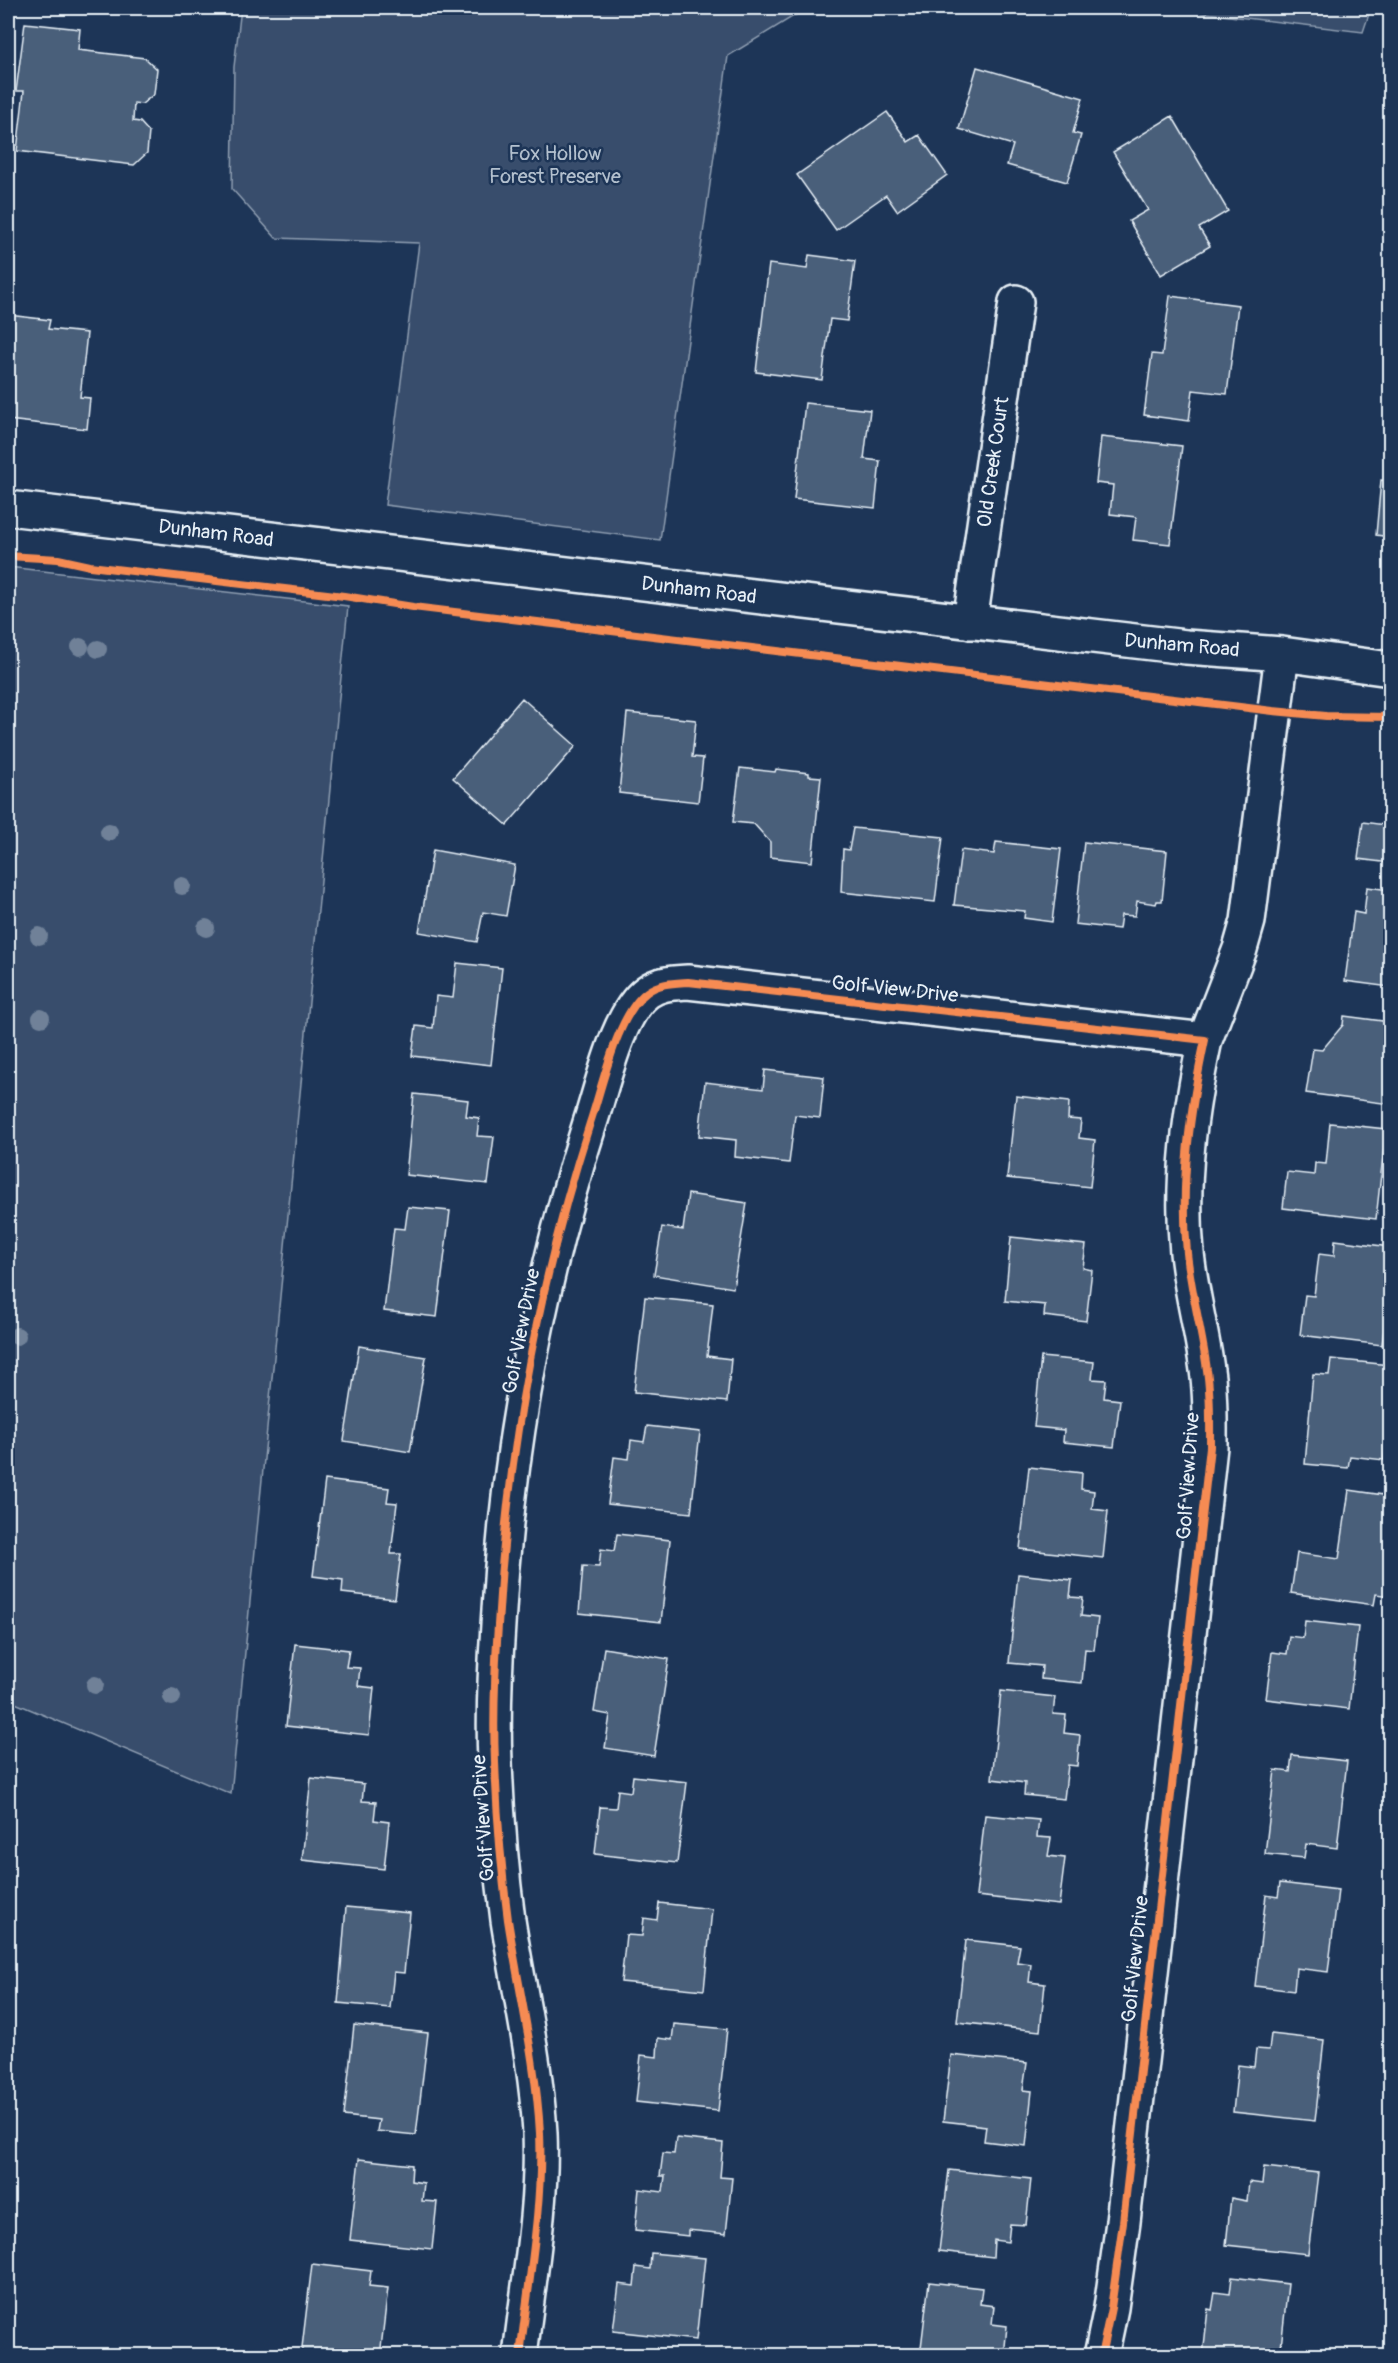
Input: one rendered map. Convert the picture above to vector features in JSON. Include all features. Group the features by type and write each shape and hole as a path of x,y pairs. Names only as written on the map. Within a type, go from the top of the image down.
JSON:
{"street":[{"name":"Old Creek Court","path":"970,622 1016,302"},
{"name":"Dunham Road","path":"8,508 1186,647 1282,654 1390,669"},
{"name":"Golf View Drive","path":"1101,2355 1111,2308 1123,2222 1210,1448 1208,1372 1187,1254 1188,1133 1205,1040 1240,949 1248,921 1282,654"},
{"name":"Golf View Drive","path":"520,2355 538,2203 540,2136 534,2067 509,1924 498,1822 494,1695 503,1545 528,1372 546,1285 579,1160 622,1026 646,993 663,984 688,982 1205,1040"}],"green space":[{"name":"Fox Hollow Forest Preserve","path":"241,8 807,8 728,56 660,540 385,505 419,243 276,238 232,189 234,67"},
{"path":"1163,8 1371,8 1363,32"},
{"path":"8,567 348,606 231,1794 8,1700"}],"building":[{"path":"25,23 80,29 78,50 145,58 157,69 154,94 142,104 134,103 133,121 140,122 149,132 147,153 134,165 17,151 24,91 16,91"},
{"path":"977,67 1083,98 1073,133 1081,135 1067,182 1007,165 1013,145 959,129"},
{"path":"887,112 908,142 919,135 947,175 897,211 886,195 836,230 797,175"},
{"path":"1172,116 1228,211 1199,228 1210,246 1161,275 1129,221 1148,210 1113,152"},
{"path":"809,255 855,261 847,321 830,319 822,380 756,372 769,264 807,269"},
{"path":"1170,296 1238,305 1227,394 1193,390 1189,421 1144,415 1152,354 1162,355"},
{"path":"8,315 50,320 48,329 87,333 80,397 90,398 87,429 8,420"},
{"path":"805,403 870,410 864,459 880,461 875,508 794,499"},
{"path":"1101,437 1182,446 1170,544 1133,540 1136,517 1110,514 1113,485 1096,483"},
{"path":"1381,480 1390,481 1390,537 1376,535"},
{"path":"522,698 576,746 507,825 453,778"},
{"path":"627,713 696,720 692,757 703,758 698,802 619,793"},
{"path":"740,768 775,772 776,769 809,773 809,776 821,777 812,862 770,857 770,842 754,824 733,822"},
{"path":"1390,787 1390,863 1358,859 1363,822 1385,825"},
{"path":"853,828 943,837 935,902 841,892 843,849 849,850"},
{"path":"996,842 1061,849 1052,922 1024,918 1025,911 954,905 961,850 994,854"},
{"path":"1084,842 1167,851 1162,901 1157,901 1156,904 1137,901 1135,916 1121,915 1119,929 1075,924"},
{"path":"433,850 515,865 506,916 483,912 477,942 419,932"},
{"path":"1367,887 1390,890 1390,987 1345,981 1354,912 1364,914"},
{"path":"457,963 502,968 491,1065 412,1056 416,1026 433,1028 436,996 453,998"},
{"path":"1344,1016 1390,1022 1390,1104 1306,1093 1313,1049 1322,1050 1343,1025"},
{"path":"765,1070 824,1077 820,1118 795,1115 789,1163 735,1157 736,1140 699,1136 705,1082 763,1089"},
{"path":"414,1094 468,1100 466,1116 479,1118 477,1136 494,1137 488,1184 406,1175"},
{"path":"1016,1096 1069,1102 1068,1119 1081,1120 1079,1138 1095,1140 1090,1187 1007,1178"},
{"path":"1330,1123 1386,1129 1376,1219 1283,1208 1287,1172 1314,1175 1315,1163 1326,1164"},
{"path":"688,1194 747,1203 733,1288 654,1275 662,1227 683,1230"},
{"path":"408,1207 450,1211 437,1317 384,1311 394,1228 405,1229"},
{"path":"1011,1237 1086,1245 1083,1268 1092,1270 1086,1321 1044,1316 1045,1305 1005,1301"},
{"path":"1335,1240 1390,1247 1390,1281 1382,1345 1300,1335 1305,1295 1314,1296 1319,1254 1334,1256"},
{"path":"645,1297 713,1304 707,1356 731,1359 727,1402 634,1392"},
{"path":"359,1346 426,1357 410,1452 344,1441"},
{"path":"1041,1357 1094,1362 1092,1379 1106,1380 1104,1398 1120,1400 1114,1447 1063,1442 1064,1430 1034,1427"},
{"path":"1331,1359 1390,1365 1390,1399 1384,1460 1350,1456 1348,1468 1305,1464 1313,1374 1329,1375"},
{"path":"647,1426 700,1432 691,1513 608,1504 614,1457 629,1459 631,1440 644,1442"},
{"path":"1029,1467 1082,1473 1081,1489 1094,1491 1092,1509 1108,1511 1103,1558 1020,1549"},
{"path":"325,1480 389,1488 387,1502 397,1503 391,1554 401,1554 395,1599 342,1593 343,1580 313,1576"},
{"path":"1349,1490 1390,1496 1390,1596 1376,1594 1374,1605 1291,1593 1297,1553 1339,1559"},
{"path":"617,1534 670,1540 661,1622 579,1613 583,1566 599,1567 601,1549 614,1551"},
{"path":"1018,1574 1072,1580 1070,1597 1083,1598 1081,1616 1098,1618 1094,1650 1085,1649 1082,1683 1041,1679 1042,1666 1009,1663"},
{"path":"1305,1621 1358,1627 1349,1709 1266,1699 1272,1652 1287,1654 1289,1636 1303,1638"},
{"path":"295,1644 349,1650 346,1667 360,1668 358,1686 374,1688 369,1735 286,1726"},
{"path":"604,1648 669,1659 654,1756 605,1748 610,1715 594,1712"},
{"path":"1001,1691 1055,1697 1053,1714 1066,1715 1064,1733 1080,1735 1077,1766 1068,1765 1064,1799 1024,1795 1025,1783 992,1779"},
{"path":"1292,1755 1347,1761 1337,1848 1306,1844 1304,1858 1265,1854 1275,1770 1290,1772"},
{"path":"633,1776 687,1782 677,1863 595,1854 600,1807 616,1808 618,1790 631,1792"},
{"path":"311,1778 364,1784 362,1801 376,1802 374,1820 389,1822 384,1869 302,1860"},
{"path":"985,1815 1039,1820 1037,1837 1051,1838 1048,1856 1065,1858 1059,1905 976,1896"},
{"path":"1280,1883 1338,1890 1328,1972 1296,1968 1294,1991 1255,1986 1266,1895 1278,1897"},
{"path":"659,1903 712,1909 704,1990 621,1982 626,1935 642,1936 644,1918 657,1920"},
{"path":"346,1907 410,1913 404,1973 394,1972 390,2008 338,2003"},
{"path":"966,1940 1020,1946 1017,1962 1031,1964 1029,1982 1045,1984 1040,2031 957,2022"},
{"path":"674,2024 727,2029 718,2111 636,2102 641,2055 657,2057 658,2038 672,2040"},
{"path":"354,2025 428,2033 416,2135 377,2131 379,2120 344,2116"},
{"path":"1271,2034 1324,2040 1315,2121 1233,2112 1238,2065 1254,2067 1256,2049 1269,2050"},
{"path":"951,2055 1027,2063 1023,2090 1032,2091 1026,2146 984,2141 986,2126 943,2121"},
{"path":"676,2138 723,2143 720,2177 732,2178 726,2234 688,2230 688,2236 635,2230 639,2189 663,2192 665,2176 660,2176 663,2153 674,2154"},
{"path":"359,2159 412,2165 411,2181 424,2183 422,2201 437,2202 432,2249 350,2240"},
{"path":"1264,2167 1318,2173 1308,2254 1226,2245 1231,2198 1247,2201 1249,2182 1262,2184"},
{"path":"949,2170 1031,2179 1026,2225 1010,2224 1008,2242 994,2240 993,2257 939,2251"},
{"path":"651,2253 705,2258 696,2340 613,2331 619,2284 634,2286 636,2267 650,2269"},
{"path":"312,2264 371,2271 369,2286 388,2288 380,2356 301,2356"},
{"path":"1232,2277 1288,2284 1280,2356 1203,2356 1208,2309 1212,2310 1215,2292 1230,2294"},
{"path":"929,2282 982,2288 980,2304 994,2306 992,2324 1007,2326 1004,2356 920,2356"}],"cycle path":[{"path":"8,556 58,559 90,566 344,596 413,607 1273,711 1326,716 1390,717"},
{"path":"520,2356 537,2216 540,2133 531,2053 508,1920 496,1782 494,1728 496,1659 502,1561 509,1498 517,1434 540,1308 571,1184 612,1053 627,1017 647,992 661,985 688,982 1205,1040 1188,1146 1185,1226 1189,1268 1208,1380 1210,1447 1123,2222 1111,2308 1101,2356"}]}
